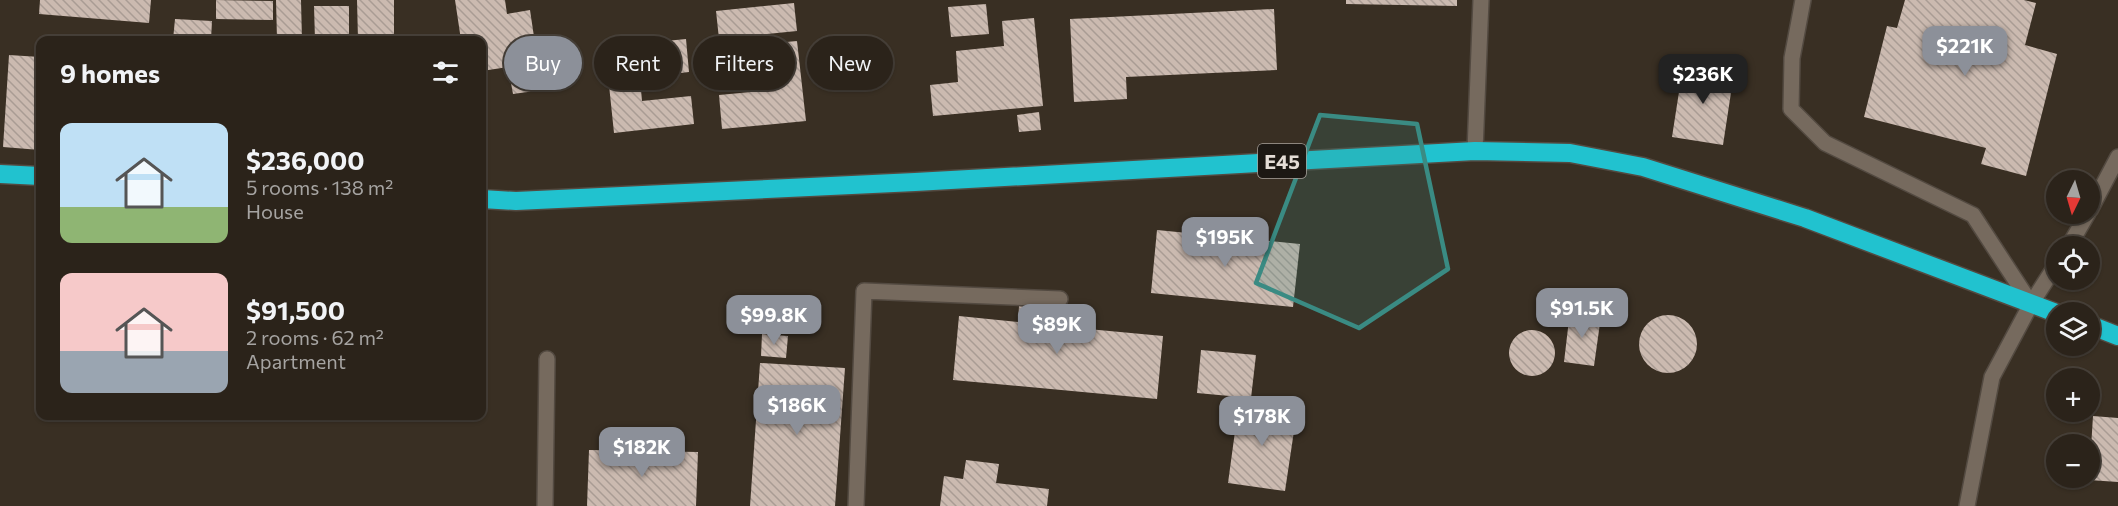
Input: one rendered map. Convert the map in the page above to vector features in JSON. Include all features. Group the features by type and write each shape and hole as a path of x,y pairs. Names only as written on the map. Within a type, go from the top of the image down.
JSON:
{"highway":[{"name":"E45","path":"486,199 528,200 915,182 1475,151 1570,153 1643,167 1805,218 2046,309"},
{"path":"0,174 36,176"},
{"path":"2100,330 2118,336"}],"street":[{"path":"1475,151 1481,0"},
{"path":"1803,0 1791,58 1791,109 1825,143 1973,215 2031,304"},
{"path":"2100,191 2118,157"},
{"path":"1967,506 1992,378 2046,281"},
{"path":"856,506 864,291 1060,298"},
{"path":"545,506 547,358"}],"highlighted area":[{"path":"1320,115 1417,124 1448,269 1359,328 1256,283"}],"building":[{"path":"40,0 151,0 149,23 39,14"},
{"path":"216,0 273,1 273,20 216,19"},
{"path":"276,0 301,0 302,36 277,36"},
{"path":"357,0 394,0 394,36 358,36"},
{"path":"455,0 505,0 507,14 530,10 534,36 504,36 504,68 486,70 486,36 460,36"},
{"path":"1346,0 1457,0 1457,6 1346,4"},
{"path":"1905,0 2024,0 2036,3 2025,45 2057,54 2026,176 1981,164 1986,148 1864,117 1887,26 1897,28"},
{"path":"794,3 797,31 748,36 719,36 716,11"},
{"path":"986,4 989,34 951,37 948,7"},
{"path":"314,6 349,6 349,36 315,36"},
{"path":"1274,9 1277,70 1126,77 1127,99 1074,102 1070,19"},
{"path":"1034,18 1043,106 933,116 930,85 958,82 956,51 1004,46 1002,21"},
{"path":"175,19 212,21 211,36 173,36"},
{"path":"681,39 686,39 689,72 681,73"},
{"path":"795,41 797,41 806,121 722,129 719,95 795,90"},
{"path":"9,55 36,57 36,150 3,147"},
{"path":"1683,66 1734,73 1723,145 1672,137"},
{"path":"512,90 542,90 513,94"},
{"path":"610,90 641,90 642,101 691,96 694,124 614,133"},
{"path":"1039,112 1041,130 1019,132 1017,115"},
{"path":"1157,230 1300,244 1293,307 1151,293"},
{"path":"1019,306 1090,313 1088,329 1163,336 1157,399 953,380 959,316 1018,322"},
{"path":"1570,311 1601,316 1594,366 1564,362"},
{"path":"1668,315 1679,317 1692,328 1697,344 1695,355 1684,368 1668,373 1657,371 1644,360 1639,344 1641,333 1652,320"},
{"path":"1532,330 1541,331 1548,337 1554,344 1554,362 1548,369 1541,375 1532,376 1523,375 1516,369 1510,362 1509,353 1510,344 1516,337 1523,331"},
{"path":"762,334 788,336 786,358 761,356"},
{"path":"1201,350 1256,355 1251,398 1197,393"},
{"path":"760,363 845,368 835,506 750,506"},
{"path":"1239,402 1297,411 1285,491 1228,483"},
{"path":"2100,417 2118,418 2118,482 2100,481 2100,434 2092,434 2093,422 2100,422"},
{"path":"589,450 698,452 696,506 587,506"},
{"path":"966,460 999,464 996,483 1049,489 1047,506 940,506 944,476 963,479"}]}
